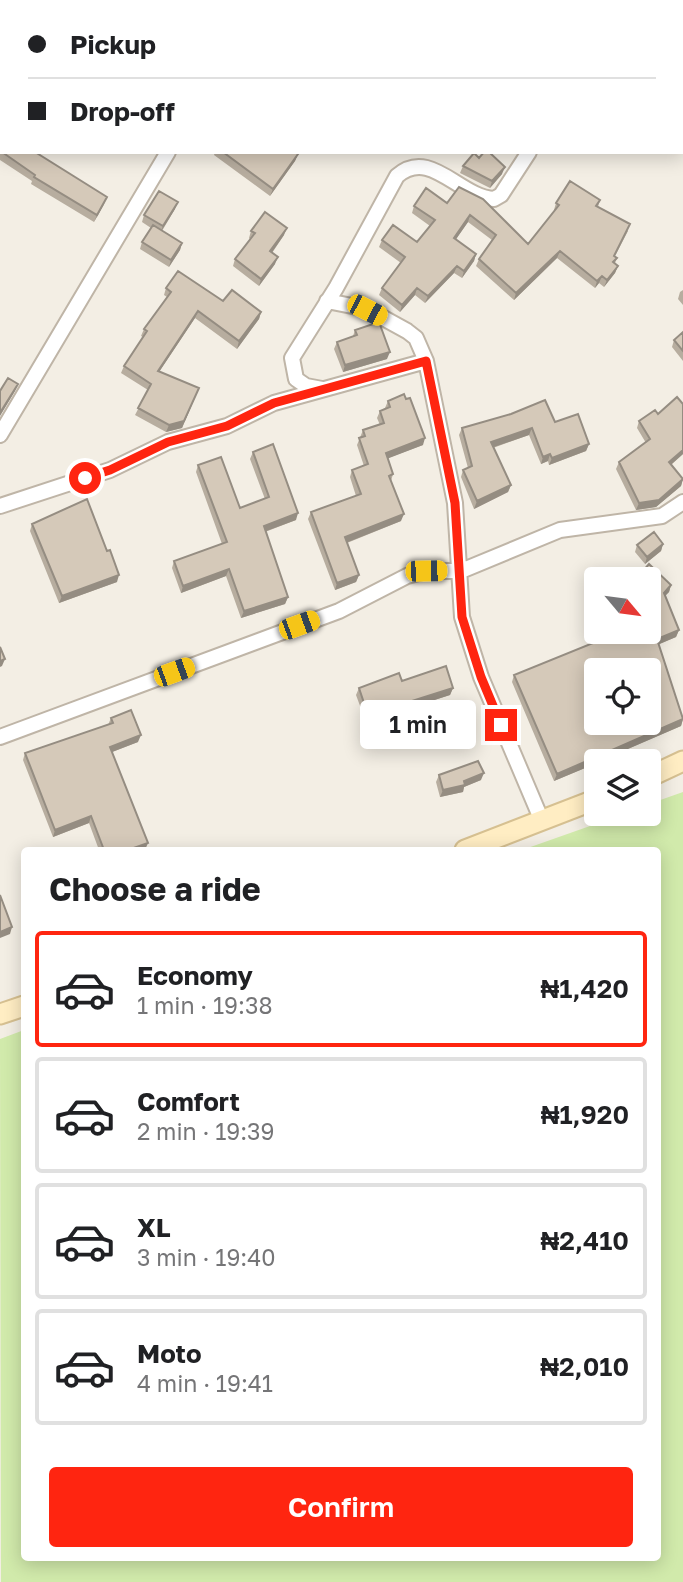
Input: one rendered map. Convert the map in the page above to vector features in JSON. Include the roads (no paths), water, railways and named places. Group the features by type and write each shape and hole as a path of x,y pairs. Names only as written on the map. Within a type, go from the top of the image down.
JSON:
{"street":[{"path":"0,435 167,154"},
{"path":"323,390 306,386 296,379 292,358 397,176 404,170 425,165 473,193 494,199 501,195 528,154"},
{"path":"327,301 367,310 407,331 416,338 426,361 453,490 461,571 462,617 481,677 542,821"},
{"path":"0,506 110,470 168,442 227,426 274,403 426,361"},
{"path":"0,737 339,611 407,576 426,571 461,571 560,530 662,516 683,502"},
{"path":"661,771 683,761"},
{"path":"473,847 584,804"},
{"path":"0,1014 21,1007"}]}
